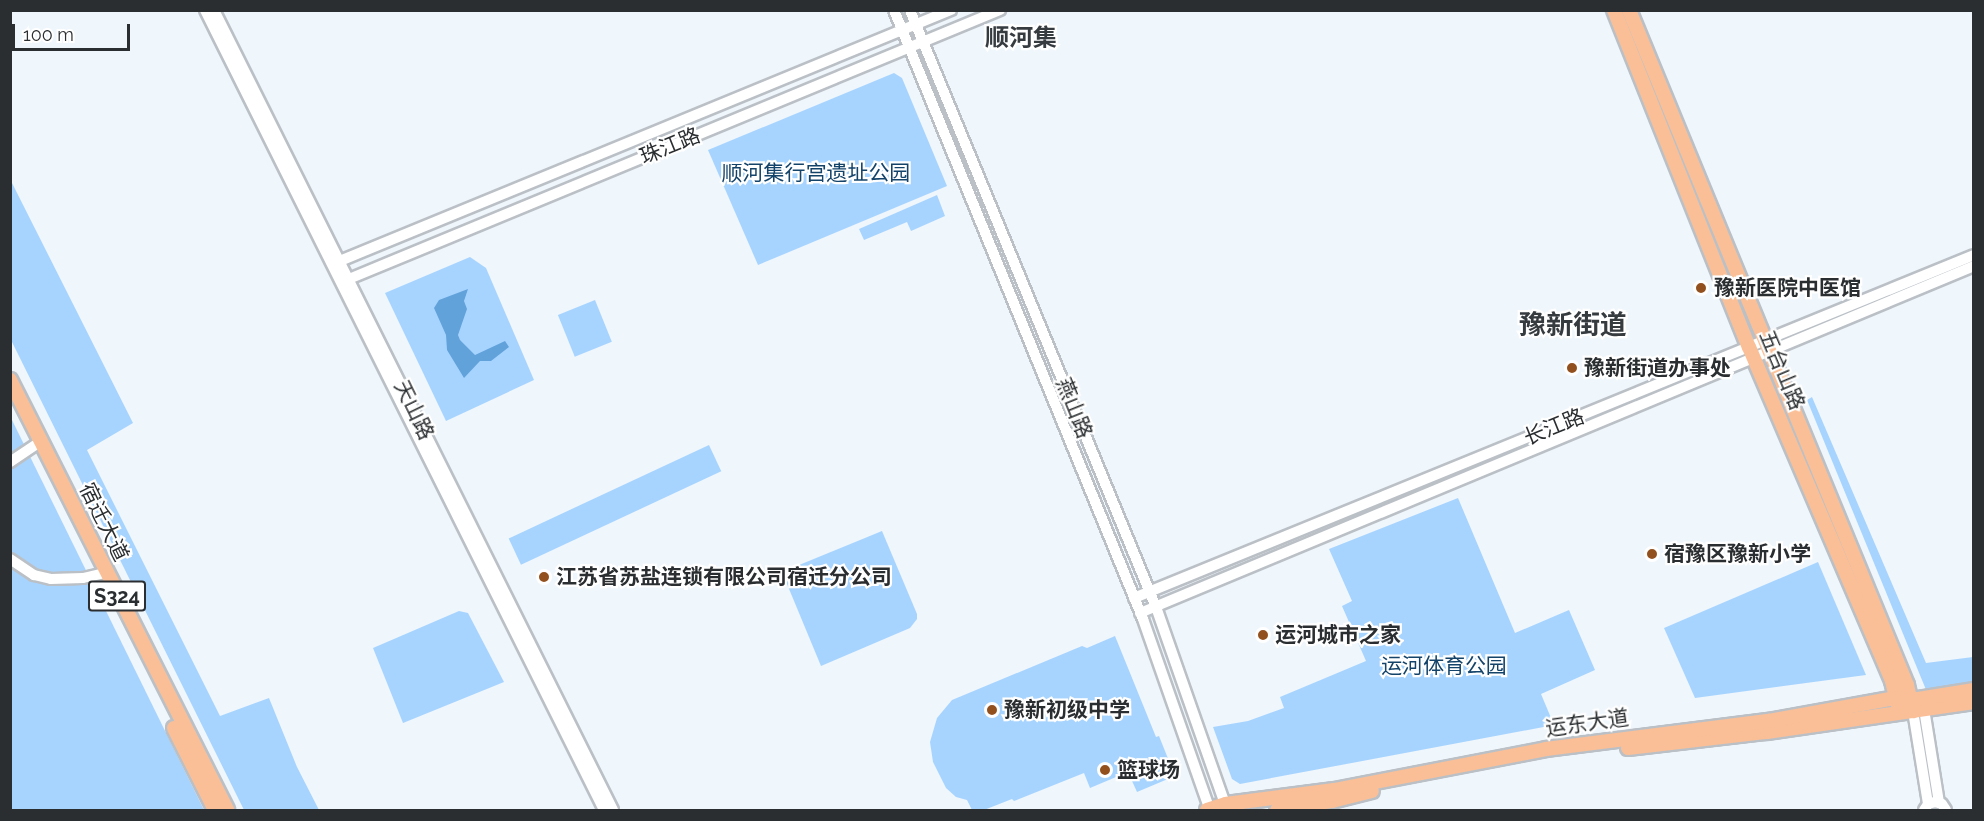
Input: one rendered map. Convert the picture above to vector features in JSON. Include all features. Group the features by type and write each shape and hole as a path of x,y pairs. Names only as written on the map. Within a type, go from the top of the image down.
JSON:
{"main road":[{"name":"五台山路","path":"1614,10 1751,352 1888,670 1896,698 1912,708"},
{"name":"五台山路","path":"1629,10 1912,708"},
{"name":"宿迁大道","path":"10,380 37,443 215,810"},
{"name":"宿迁大道","path":"10,398 37,443"},
{"name":"宿迁大道","path":"102,574 227,810"},
{"name":"运东大道","path":"1912,708 1974,690"},
{"name":"运东大道","path":"1209,810 1334,790 1546,749 1769,721 1896,698"},
{"name":"运东大道","path":"1277,810 1526,762 1912,708 1974,702"}],"street":[{"name":"天山路","path":"205,10 345,280 613,810"},
{"name":"天山路","path":"214,10 336,263"},
{"name":"燕山路","path":"894,10 1140,613 1209,810"},
{"name":"燕山路","path":"909,10 1156,607 1226,807"},
{"name":"珠江路","path":"336,263 951,10"},
{"name":"珠江路","path":"345,280 999,10"},
{"name":"长江路","path":"1140,613 1974,255"},
{"name":"长江路","path":"1765,346 1974,266"},
{"name":"天山路","path":"345,280 604,810"},
{"name":"长江路","path":"1134,598 1751,352"},
{"path":"10,462 37,443"},
{"path":"10,560 34,575 51,579 102,574"},
{"path":"1912,708 1934,807"}],"green space":[{"name":"顺河集行宫遗址公园","path":"894,73 902,78 947,186 758,265 708,150"},
{"path":"11,181 133,423 87,450 220,716 269,698 297,767 319,810 244,810 11,340"},
{"path":"937,195 945,216 911,231 907,222 864,240 859,229"},
{"path":"470,257 486,268 534,380 446,421 385,293"},
{"path":"595,300 612,342 575,357 558,315"},
{"path":"1812,397 1926,663 1973,657 1973,690 1929,697 1807,400"},
{"path":"11,418 204,810 11,810"},
{"path":"709,445 721,471 521,565 509,538"},
{"name":"运河体育公园","path":"1458,498 1515,633 1569,610 1595,670 1541,694 1554,725 1240,784 1232,779 1213,727 1248,721 1284,708 1280,697 1366,661 1342,606 1352,601 1329,549"},
{"path":"882,531 917,614 917,619 910,628 821,666 782,572"},
{"path":"1818,562 1866,675 1695,698 1664,628"},
{"path":"459,611 468,613 504,682 403,723 373,648"},
{"path":"1115,636 1156,737 1159,736 1175,776 1137,792 1128,772 1090,788 1084,773 1014,801 1012,799 984,810 972,810 967,800 956,797 946,788 933,762 930,742 937,718 952,700 1082,646 1087,648"}],"shaded area":[{"path":"468,289 464,301 467,309 458,335 460,340 475,355 505,341 509,347 491,361 480,361 464,378 447,350 446,335 434,308 439,300"}],"place":[{"name":"豫新医院中医馆","path":"1701,288"},
{"name":"豫新街道办事处","path":"1572,368"},
{"name":"宿豫区豫新小学","path":"1652,554"},
{"name":"江苏省苏盐连锁有限公司宿迁分公司","path":"544,577"},
{"name":"运河城市之家","path":"1263,635"},
{"name":"豫新初级中学","path":"992,710"},
{"name":"篮球场","path":"1105,770"}],"district":[{"name":"顺河集","path":"1021,38"},
{"name":"豫新街道","path":"1573,325"}]}
